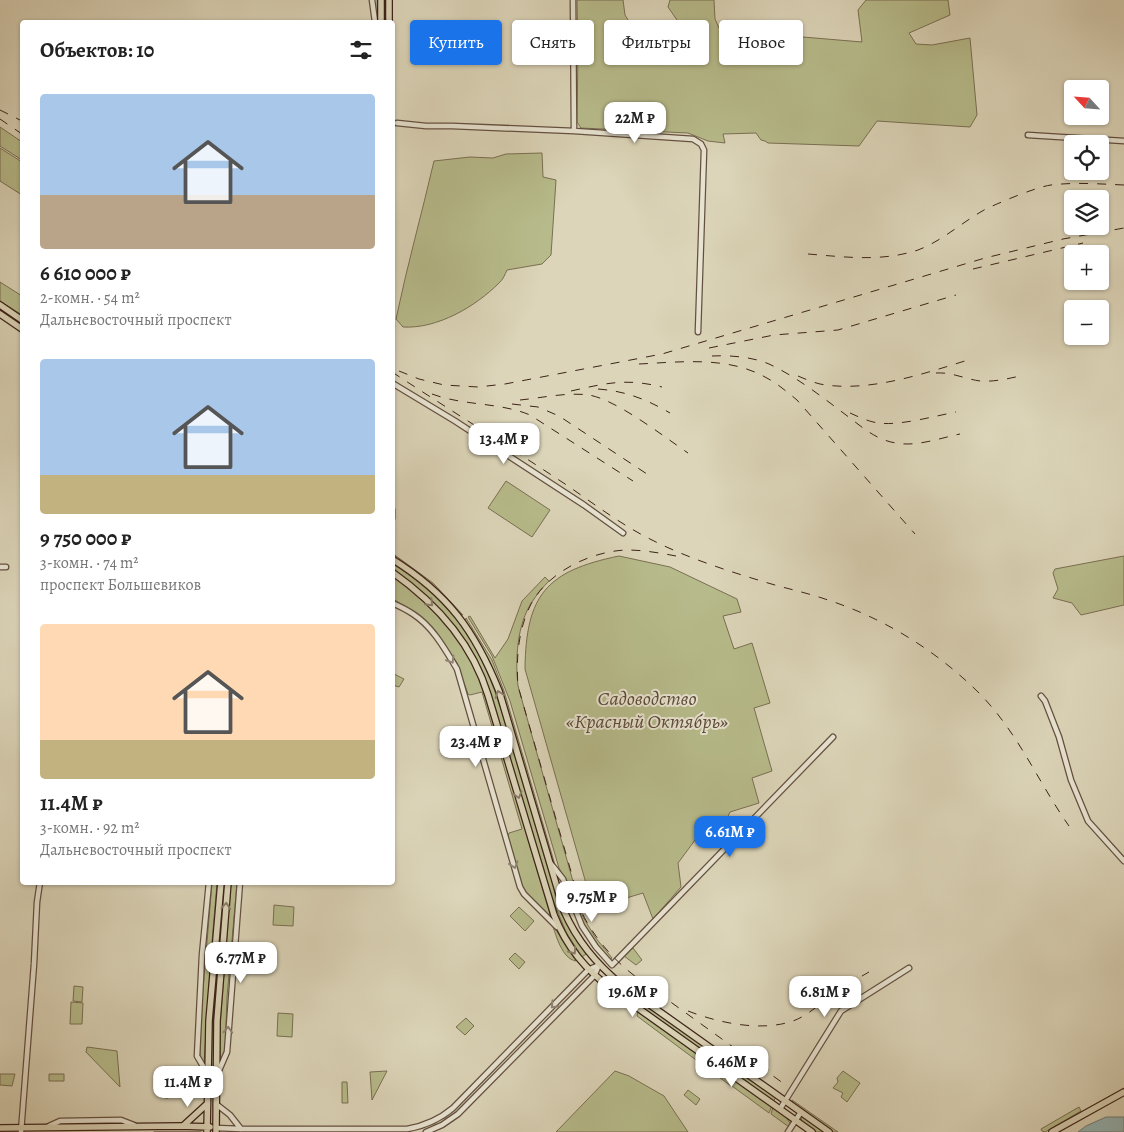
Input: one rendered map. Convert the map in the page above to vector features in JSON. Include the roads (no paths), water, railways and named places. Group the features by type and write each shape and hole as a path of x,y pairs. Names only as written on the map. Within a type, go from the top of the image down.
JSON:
{"main road":[{"path":"381,0 381,20"},
{"path":"389,0 389,20"},
{"path":"0,306 20,319"},
{"path":"0,314 20,328"},
{"path":"395,561 438,593 462,619 479,646 499,691 547,858 564,911 573,932 599,965 622,984 829,1132"},
{"path":"395,574 411,585 439,611 460,637 478,668 484,682 545,888 560,931 566,942 594,976 812,1132"},
{"path":"207,1130 207,1073 214,945 221,885"},
{"path":"0,1128 21,1130 47,1127 183,1126 216,1130 217,1022 228,885"},
{"path":"1052,1132 1124,1092"},
{"path":"1060,1132 1124,1097"},
{"path":"183,1126 207,1104"}],"street":[{"path":"372,0 375,20"},
{"path":"573,0 574,131"},
{"path":"395,122 426,126 574,131 693,139 701,144 704,150 698,332"},
{"path":"1028,135 1124,141"},
{"path":"395,385 471,431 584,505 623,533"},
{"path":"0,567 6,567"},
{"path":"395,604 414,614 430,630 457,669 520,887 524,894 555,923 560,931"},
{"path":"1041,696 1045,701 1059,737 1071,780 1088,821 1124,862"},
{"path":"547,858 563,879 582,926 596,947 612,965 833,737"},
{"path":"556,887 561,883 566,886"},
{"path":"21,1130 40,885"},
{"path":"207,1073 197,1056 209,885"},
{"path":"216,1076 227,1052 240,885"},
{"path":"216,1130 407,1129 430,1122 453,1108 588,970 599,965"},
{"path":"426,1132 442,1125 458,1114 594,976 599,965"},
{"path":"780,1109 841,1011 910,968"},
{"path":"216,1104 230,1115 241,1129"},
{"path":"788,1132 801,1112"}],"water":[{"path":"1106,1117 1124,1117 1124,1132 1078,1132 1086,1126"}],"waterway":[{"path":"377,0 377,19"}],"tram line":[{"path":"154,1132 201,1132"}],"railway":[{"path":"0,110 20,120"},
{"path":"0,119 20,133"},
{"path":"808,254 863,258 904,254 935,242 984,210 1036,189 1051,185 1088,183 1124,185"},
{"path":"399,371 419,379 444,385 478,387 505,384 662,354 985,258 1063,239 1124,228"},
{"path":"973,269 1083,243"},
{"path":"709,348 774,335 838,330 956,295"},
{"path":"712,356 741,357 769,364 809,388 882,439 896,443 912,444 960,434"},
{"path":"798,376 820,384 857,386 895,381 968,360"},
{"path":"639,364 720,363 750,370 769,379 797,400 915,534"},
{"path":"936,373 985,381 1020,376"},
{"path":"395,374 544,470 617,520 650,539 723,569 849,608 910,638 947,664 994,709 1017,742 1069,826"},
{"path":"571,391 627,382 662,387"},
{"path":"598,389 635,396 670,413"},
{"path":"432,394 456,401 506,408 530,415 633,481"},
{"path":"520,400 572,394 600,398 626,411 688,453"},
{"path":"512,404 538,407 559,416 650,476"},
{"path":"850,413 872,422 887,424 956,412"},
{"path":"676,556 627,550 613,551 599,554 572,565 548,582 531,604 523,624 517,665 518,686 584,917 600,942 620,964 636,977 787,1086"},
{"path":"815,1003 869,972"},
{"path":"688,1011 740,1025 767,1026 793,1021 809,1013 823,1002"}],"park label":[{"name":"Садоводство «Красный Октябрь»","path":"647,710"}]}
